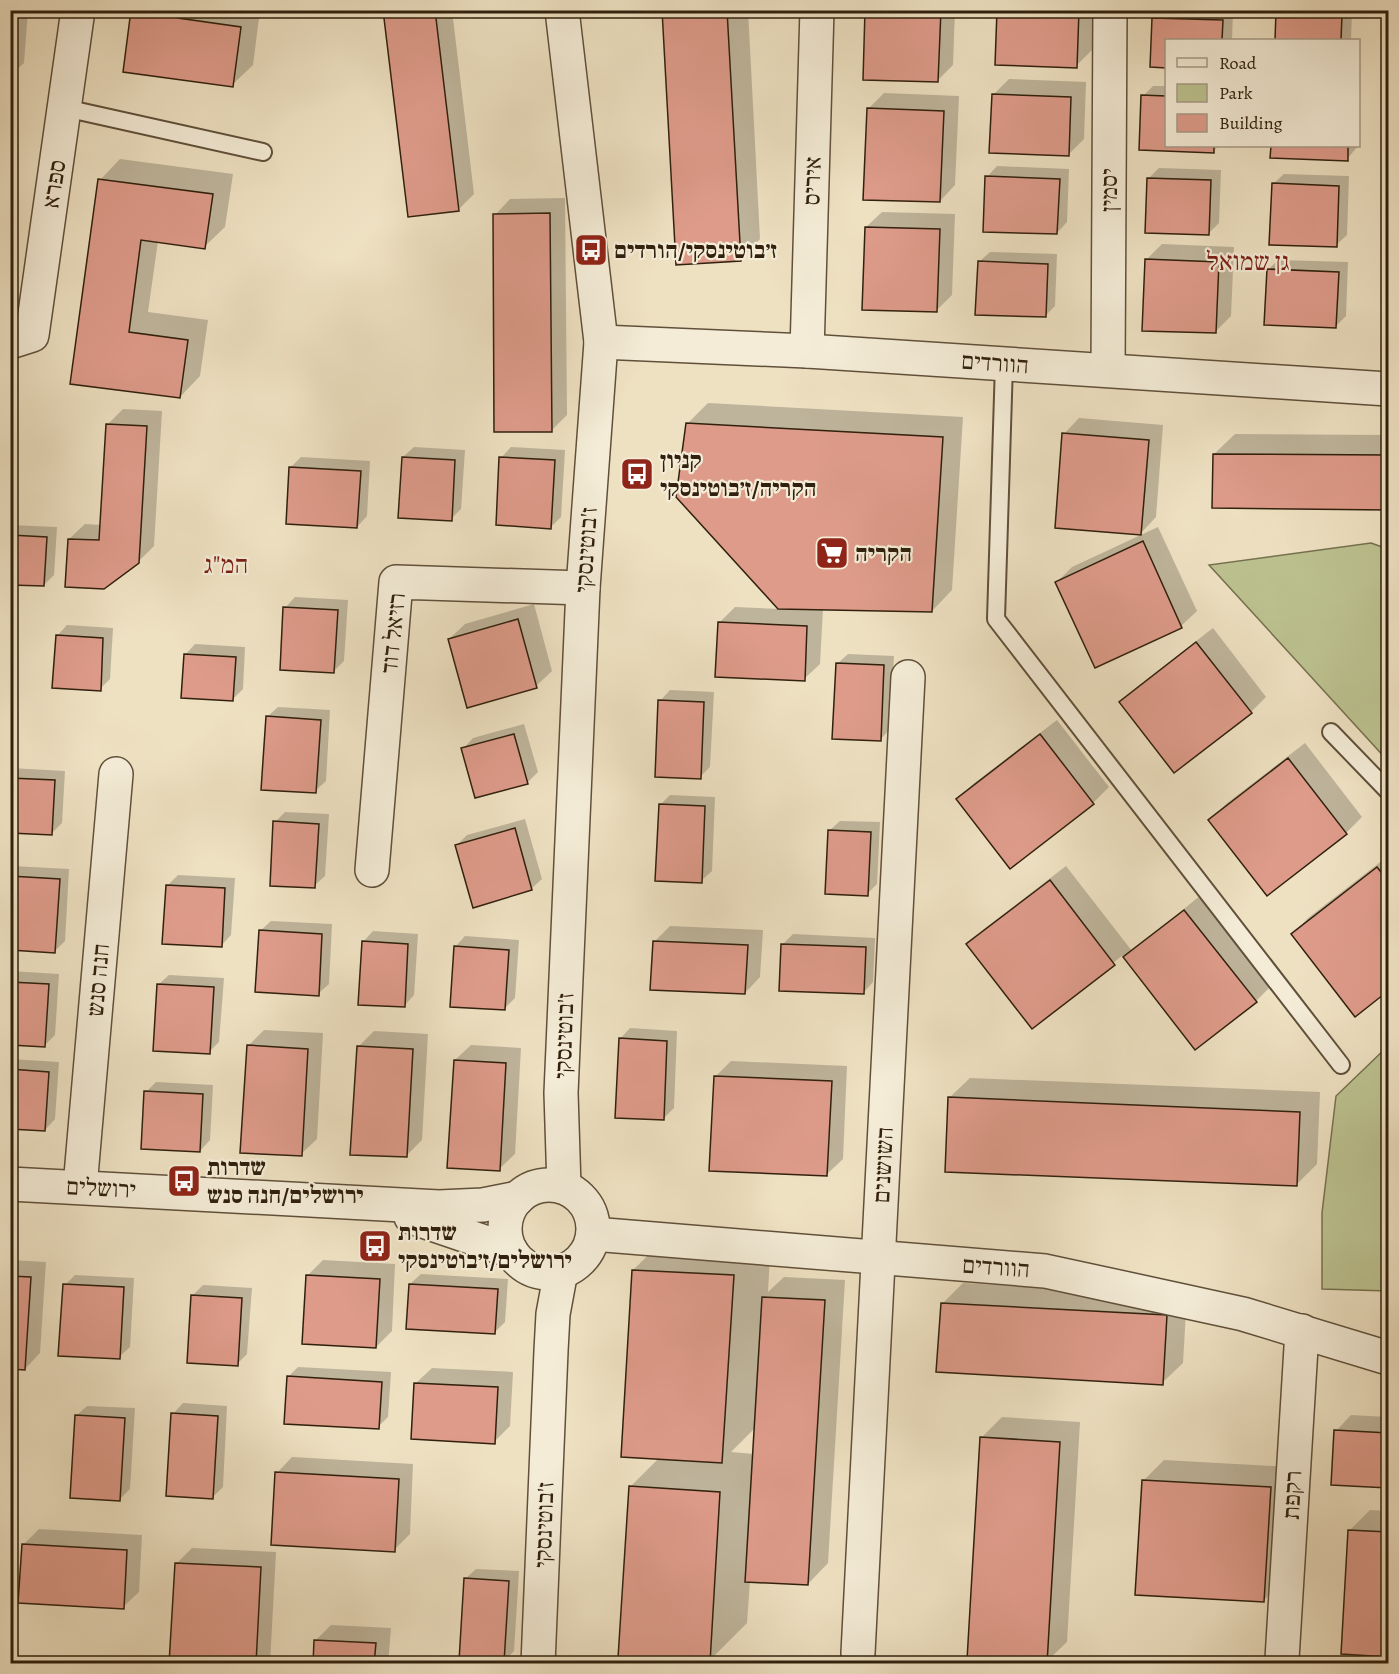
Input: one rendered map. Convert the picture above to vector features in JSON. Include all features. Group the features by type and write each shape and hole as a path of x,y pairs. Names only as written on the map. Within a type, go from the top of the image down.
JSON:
{"street":[{"name":"ספרא","path":"10,342 32,335 66,108 78,10"},
{"name":"ז'בוטינסקי","path":"540,1191 561,1093 583,588 601,342 562,10"},
{"name":"איריס","path":"807,351 816,10"},
{"name":"יסמין","path":"1108,370 1110,10"},
{"name":"הוורדים","path":"601,342 807,351 1389,388"},
{"name":"רזיאל דוד","path":"372,870 396,582 583,588"},
{"name":"השושנים","path":"858,1653 908,677"},
{"name":"חנה סנש","path":"80,1187 116,774"},
{"name":"ירושלים","path":"10,1184 463,1207 540,1191"},
{"path":"540,1191 584,1201 590,1210 593,1234 583,1257 535,1264 506,1237 506,1223 540,1191"},
{"name":"ירושלים","path":"336,1202 406,1215 535,1264"},
{"name":"הוורדים","path":"593,1234 1045,1271 1243,1314 1389,1358"},
{"name":"ז'בוטינסקי","path":"535,1264 548,1321 550,1351 538,1664"},
{"name":"רקפת","path":"1282,1659 1302,1331"}],"lane":[{"path":"66,108 263,152"},
{"path":"1004,364 996,620 1341,1065"},
{"path":"1331,732 1389,791"}],"green space":[{"path":"1371,543 1388,549 1388,761 1209,565"},
{"path":"1388,1046 1388,1291 1322,1289 1322,1213 1336,1096"}],"building":[{"path":"10,10 15,10 10,60"},
{"path":"131,10 179,10 178,18 241,27 233,87 123,72"},
{"path":"383,10 435,10 459,211 408,217"},
{"path":"662,10 727,10 741,261 676,265"},
{"path":"865,10 941,10 938,82 863,80"},
{"path":"997,10 1079,10 1077,68 995,65"},
{"path":"1276,12 1342,15 1341,39 1275,39"},
{"path":"1152,18 1223,20 1222,39 1165,39 1165,68 1150,67"},
{"path":"992,94 1071,97 1069,156 989,153"},
{"path":"1141,95 1165,96 1165,147 1214,147 1214,153 1139,150"},
{"path":"867,108 944,111 940,202 863,200"},
{"path":"1271,147 1348,147 1348,161 1270,158"},
{"path":"985,176 1060,179 1057,234 983,232"},
{"path":"1147,178 1211,180 1209,235 1145,233"},
{"path":"98,179 213,194 205,249 141,240 129,332 188,340 180,398 70,384"},
{"path":"1272,183 1339,186 1337,247 1269,245"},
{"path":"550,213 552,432 494,432 493,214"},
{"path":"865,227 940,229 937,312 862,310"},
{"path":"1145,259 1219,262 1216,333 1142,331"},
{"path":"978,261 1048,264 1046,317 975,315"},
{"path":"1267,269 1339,272 1336,328 1264,325"},
{"name":"הקריה","path":"686,423 943,437 932,612 778,609 676,497"},
{"path":"106,424 147,426 139,563 104,589 65,587 68,539 99,540"},
{"path":"1062,433 1149,440 1141,535 1055,528"},
{"path":"1213,454 1388,455 1388,510 1212,508"},
{"path":"402,457 455,460 452,521 398,518"},
{"path":"499,457 555,460 551,529 496,525"},
{"path":"289,467 361,471 357,528 286,524"},
{"path":"10,535 47,537 44,586 10,585"},
{"path":"1143,541 1182,628 1095,668 1055,582"},
{"path":"283,607 338,610 334,673 280,670"},
{"path":"518,619 537,688 467,708 448,639"},
{"path":"718,622 807,626 805,681 715,677"},
{"path":"56,635 103,638 101,691 52,688"},
{"path":"1196,642 1252,713 1174,773 1119,702"},
{"path":"184,654 236,657 233,701 181,698"},
{"path":"836,663 884,665 881,741 832,739"},
{"path":"658,700 704,702 701,779 655,777"},
{"path":"266,716 321,720 316,793 261,790"},
{"path":"514,734 528,784 475,798 461,748"},
{"path":"1040,734 1094,804 1010,869 956,799"},
{"path":"1288,758 1347,834 1267,896 1208,820"},
{"path":"10,778 55,780 52,835 10,833"},
{"path":"659,804 705,806 702,883 655,881"},
{"path":"273,821 319,824 315,888 270,886"},
{"path":"515,828 532,890 473,908 455,845"},
{"path":"828,830 871,832 868,896 825,894"},
{"path":"1377,867 1388,881 1388,991 1355,1017 1291,934"},
{"path":"10,876 60,879 55,953 10,950"},
{"path":"1050,880 1115,965 1032,1029 966,944"},
{"path":"166,885 225,888 222,947 162,944"},
{"path":"1184,910 1257,1002 1195,1050 1123,957"},
{"path":"259,930 322,934 319,996 255,992"},
{"path":"362,941 408,944 405,1007 358,1005"},
{"path":"653,941 748,945 745,994 650,990"},
{"path":"781,944 866,947 864,994 779,991"},
{"path":"454,946 509,950 505,1010 450,1007"},
{"path":"10,982 49,984 45,1047 10,1045"},
{"path":"157,984 214,987 210,1054 153,1051"},
{"path":"619,1038 667,1041 664,1120 615,1118"},
{"path":"247,1045 308,1049 302,1156 240,1153"},
{"path":"357,1046 413,1049 407,1157 350,1155"},
{"path":"454,1060 506,1063 500,1171 447,1168"},
{"path":"10,1069 49,1072 45,1131 10,1129"},
{"path":"714,1076 832,1081 827,1176 709,1171"},
{"path":"144,1091 203,1094 200,1152 141,1149"},
{"path":"948,1097 1300,1112 1297,1186 945,1172"},
{"path":"632,1270 734,1275 722,1463 621,1457"},
{"path":"306,1275 380,1279 376,1348 302,1344"},
{"path":"10,1276 31,1277 25,1370 10,1369"},
{"path":"63,1284 124,1287 120,1359 58,1356"},
{"path":"409,1284 498,1289 495,1334 406,1329"},
{"path":"191,1295 242,1298 238,1366 187,1363"},
{"path":"762,1297 825,1300 808,1585 745,1582"},
{"path":"941,1303 1167,1315 1163,1385 936,1372"},
{"path":"287,1376 382,1382 379,1429 284,1424"},
{"path":"414,1383 498,1387 495,1444 411,1439"},
{"path":"171,1413 218,1416 213,1499 166,1496"},
{"path":"75,1415 125,1418 120,1501 70,1498"},
{"path":"1334,1430 1388,1433 1388,1488 1331,1485"},
{"path":"980,1437 1060,1442 1047,1664 967,1660"},
{"path":"275,1472 399,1479 395,1552 271,1545"},
{"path":"1142,1480 1271,1487 1264,1602 1135,1595"},
{"path":"629,1486 720,1492 710,1663 618,1658"},
{"path":"1348,1530 1388,1532 1388,1657 1341,1654"},
{"path":"22,1544 127,1550 124,1609 18,1603"},
{"path":"175,1563 261,1567 256,1664 169,1664"},
{"path":"464,1578 509,1581 504,1663 459,1661"},
{"path":"314,1640 376,1643 374,1664 313,1664"}],"place":[{"name":"ז׳בוטינסקי/הורדים","path":"591,250"},
{"name":"קניון הקריה/ז׳בוטינסקי","path":"637,474"},
{"name":"הקריה","path":"832,553"},
{"name":"שדרות ירושלים/חנה סנש","path":"184,1181"},
{"name":"שדרות ירושלים/ז׳בוטינסקי","path":"375,1246"}],"district":[{"name":"גן שמואל","path":"1248,261"},
{"name":"המ\"ג","path":"226,564"}]}
